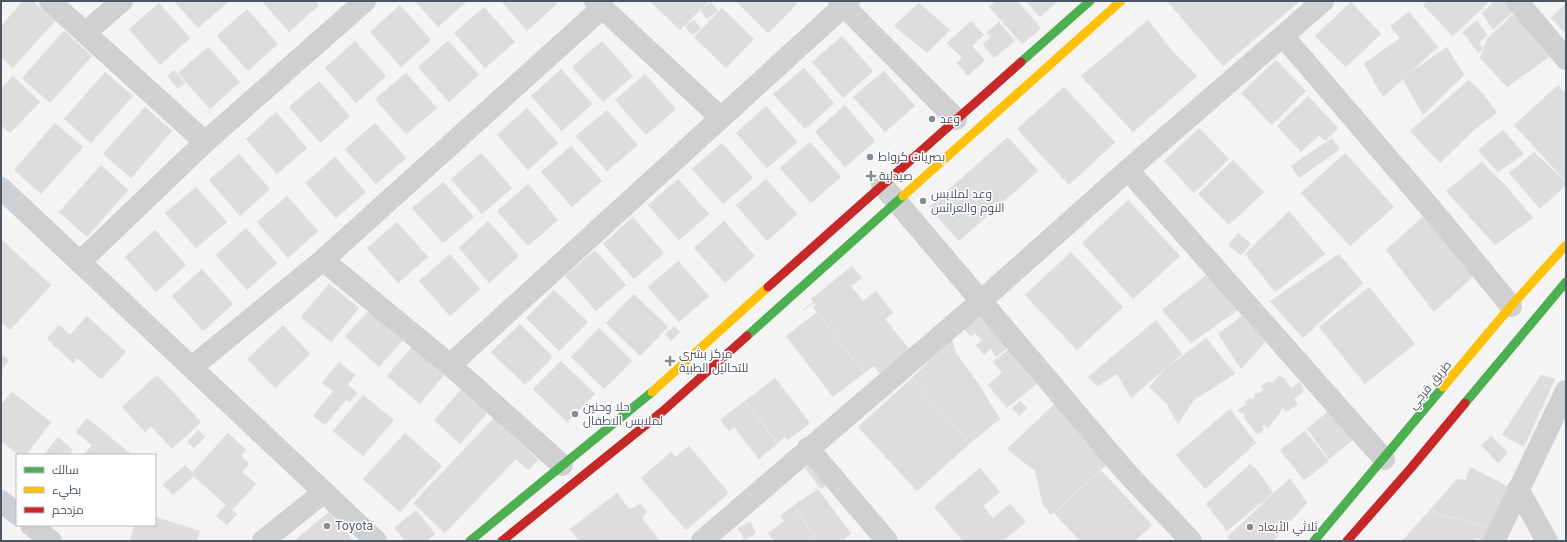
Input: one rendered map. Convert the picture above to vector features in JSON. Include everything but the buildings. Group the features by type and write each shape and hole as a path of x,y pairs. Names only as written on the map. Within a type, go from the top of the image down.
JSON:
{"main road":[{"path":"470,541 651,394 882,185 1090,1"},
{"path":"502,541 663,410 898,202 1121,1"},
{"name":"طريق قرجي","path":"1314,541 1349,504 1384,459 1511,306 1566,245"},
{"path":"1347,541 1364,518 1566,283"}],"street":[{"path":"50,1 205,142"},
{"path":"86,33 122,1"},
{"path":"80,262 205,142 365,1"},
{"path":"702,541 981,300 1323,1"},
{"path":"450,365 720,118 844,2 956,119"},
{"path":"192,368 323,260 598,4 720,118"},
{"path":"1529,5 1566,60"},
{"path":"1283,36 1433,211 1511,306"},
{"path":"1128,170 1384,459"},
{"path":"882,185 1126,472 1190,541"},
{"path":"1,188 376,541"},
{"path":"323,260 450,365 562,465"},
{"path":"1494,541 1566,390"},
{"path":"808,448 887,541"},
{"path":"1518,489 1547,541"},
{"path":"263,541 324,492"},
{"path":"1,501 16,513"},
{"path":"32,526 51,541"}],"traffic: fast":[{"path":"1021,62 1090,1"},
{"path":"747,336 903,196"},
{"path":"1465,403 1566,282"},
{"path":"1314,541 1443,387"},
{"path":"470,541 652,392"}],"traffic: slow":[{"path":"903,196 1121,1"},
{"path":"1443,387 1511,306 1566,245"},
{"path":"652,392 768,287"}],"traffic: jam":[{"path":"768,287 1021,62"},
{"path":"502,541 663,411 747,336"},
{"path":"1347,541 1411,468 1465,403"}],"place":[{"name":"وعد","path":"932,119"},
{"name":"بصريات كرواط","path":"870,157"},
{"name":"صيدلية","path":"871,176"},
{"name":"وعد لملابس النوم والعرائس","path":"923,201"},
{"name":"مركز بشرى للتحاليل الطبية","path":"670,361"},
{"name":"حلا وحنين لملابس الاطفال","path":"575,414"},
{"name":"Toyota","path":"327,526"},
{"name":"ثلاثي الأبعاد","path":"1250,527"}]}
